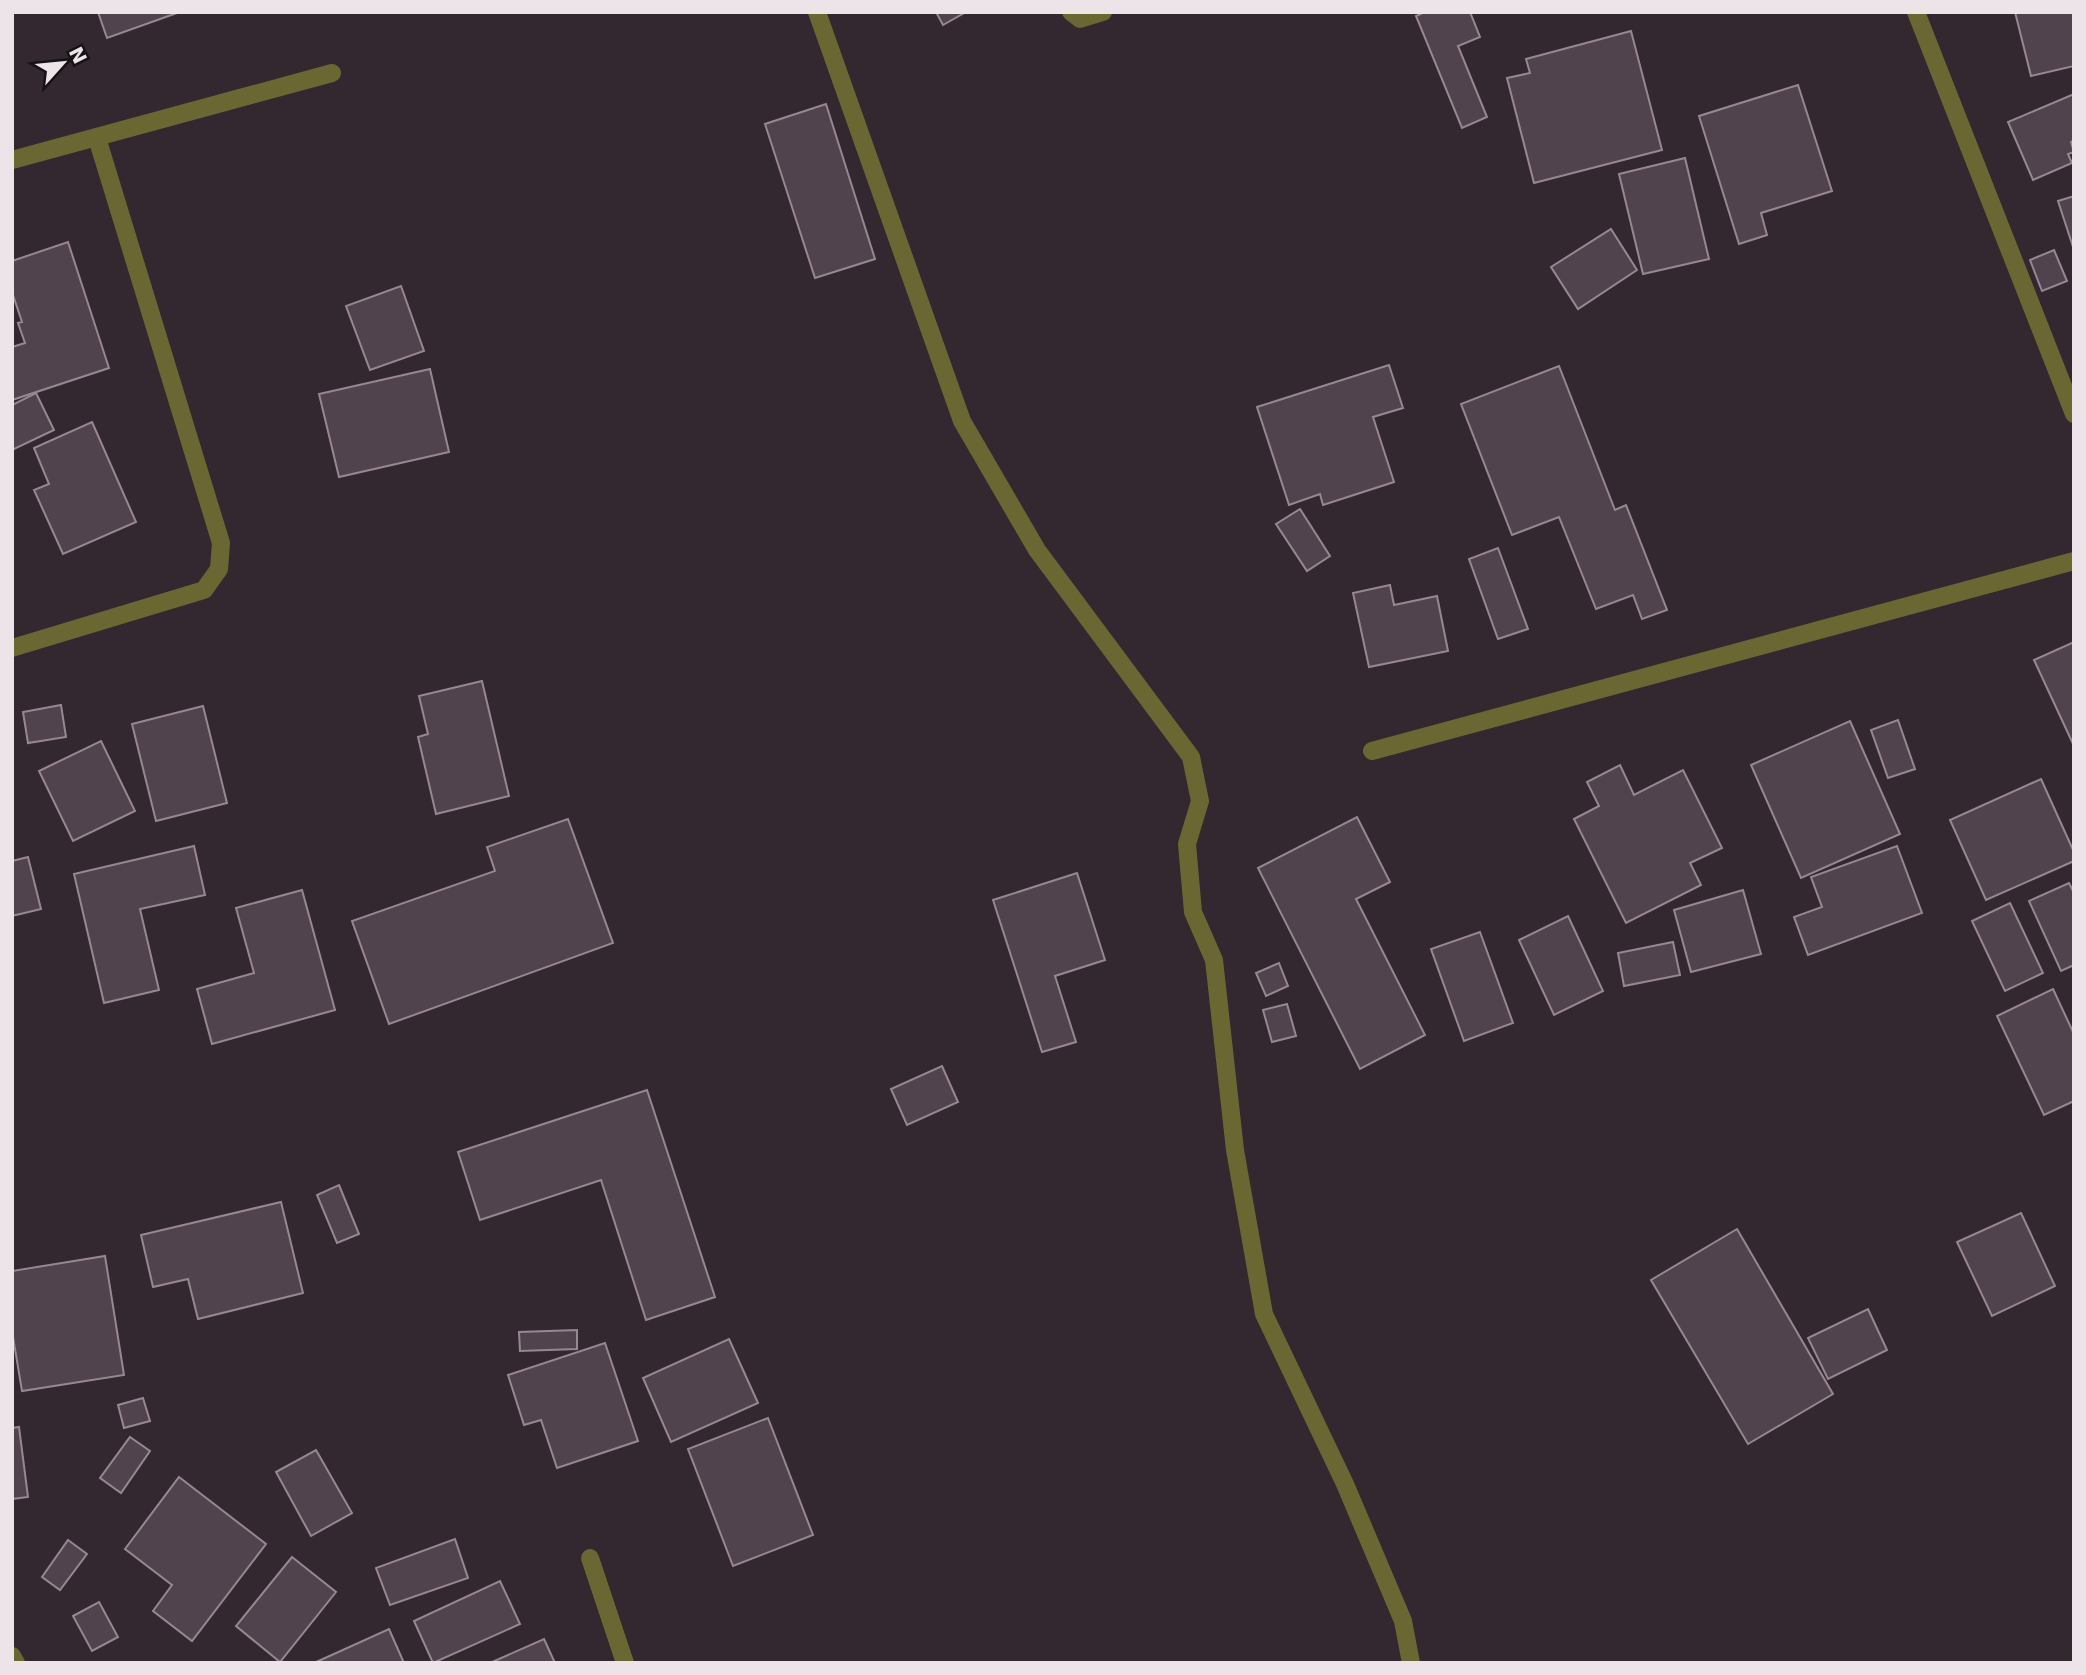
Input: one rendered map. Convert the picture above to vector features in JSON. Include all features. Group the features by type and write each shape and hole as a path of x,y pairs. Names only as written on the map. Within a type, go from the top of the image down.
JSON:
{"street":[{"path":"817,12 961,421 1037,551 1191,757 1200,801 1187,844 1193,912 1214,960 1235,1150 1264,1314 1345,1484 1403,1621 1410,1663"},
{"path":"1071,12 1080,19 1103,12"},
{"path":"1916,12 2074,414"},
{"path":"12,160 332,73"},
{"path":"12,648 204,590 219,569 221,543 97,138"},
{"path":"1372,751 2074,561"},
{"path":"590,1558 625,1663"},
{"path":"12,1656 16,1663"}],"building":[{"path":"98,12 177,12 177,13 107,38"},
{"path":"936,12 966,12 943,25"},
{"path":"1425,12 1470,12 1480,37 1458,46 1487,117 1462,128 1416,16"},
{"path":"2015,12 2074,12 2074,66 2031,76"},
{"path":"1631,31 1662,150 1534,183 1507,78 1530,73 1526,59"},
{"path":"1798,85 1832,191 1761,213 1767,235 1739,244 1699,116"},
{"path":"2074,94 2074,140 2071,142 2074,152 2068,154 2072,163 2033,180 2008,122"},
{"path":"826,104 875,259 815,278 765,124"},
{"path":"1685,158 1709,259 1643,274 1619,174"},
{"path":"2074,196 2074,250 2058,201"},
{"path":"1611,229 1637,270 1578,309 1551,267"},
{"path":"68,242 109,368 12,400 12,347 25,343 18,323 22,322 12,292 12,261"},
{"path":"2054,250 2067,281 2042,291 2030,260"},
{"path":"401,286 424,351 370,370 346,306"},
{"path":"1389,365 1403,408 1373,417 1394,482 1323,505 1320,494 1289,505 1257,407"},
{"path":"1559,366 1615,510 1626,505 1667,610 1642,619 1633,595 1596,609 1559,517 1512,535 1461,404"},
{"path":"430,369 449,452 339,477 319,394"},
{"path":"36,393 54,430 12,450 12,405"},
{"path":"92,422 136,522 63,554 34,490 49,484 34,448"},
{"path":"1300,509 1330,556 1307,571 1276,524"},
{"path":"1498,548 1528,629 1498,639 1469,559"},
{"path":"1390,585 1394,605 1437,596 1448,651 1369,667 1353,593"},
{"path":"2074,642 2074,746 2034,660"},
{"path":"482,681 509,796 436,814 418,737 428,734 419,696"},
{"path":"61,705 66,737 28,743 23,712"},
{"path":"203,706 227,803 156,821 132,724"},
{"path":"1898,720 1915,769 1888,778 1871,730"},
{"path":"1850,721 1900,834 1801,878 1751,765"},
{"path":"101,741 135,811 73,841 39,771"},
{"path":"1620,765 1634,795 1683,770 1722,848 1690,863 1701,885 1626,923 1574,819 1599,806 1587,782"},
{"path":"2041,779 2074,852 2074,861 1986,900 1950,820"},
{"path":"1357,817 1390,882 1356,899 1425,1035 1360,1069 1258,868"},
{"path":"568,819 613,943 389,1024 352,921 495,871 487,847"},
{"path":"194,846 205,895 140,909 159,990 104,1003 74,874"},
{"path":"1897,846 1922,913 1808,955 1794,917 1822,907 1811,877"},
{"path":"28,857 41,909 12,916 12,861"},
{"path":"1077,873 1105,960 1055,976 1076,1042 1042,1052 993,900"},
{"path":"2069,883 2074,893 2074,965 2061,971 2029,901"},
{"path":"302,890 335,1010 212,1044 197,989 254,973 236,908"},
{"path":"1743,890 1761,954 1691,972 1674,910"},
{"path":"2010,903 2043,973 2005,991 1972,921"},
{"path":"1568,916 1603,991 1554,1015 1519,940"},
{"path":"1480,932 1513,1023 1464,1041 1431,949"},
{"path":"1673,942 1680,975 1624,986 1618,953"},
{"path":"1279,963 1288,986 1266,996 1256,973"},
{"path":"2053,989 2074,1034 2074,1101 2044,1115 1997,1016"},
{"path":"1287,1004 1296,1036 1272,1042 1263,1010"},
{"path":"942,1066 958,1102 907,1125 891,1089"},
{"path":"647,1090 715,1297 646,1320 601,1180 480,1220 458,1152"},
{"path":"339,1185 359,1234 337,1243 317,1195"},
{"path":"281,1202 303,1293 198,1319 188,1279 153,1287 141,1235"},
{"path":"2021,1213 2055,1286 1992,1316 1957,1242"},
{"path":"1737,1229 1833,1394 1748,1444 1651,1280"},
{"path":"105,1256 124,1375 22,1391 12,1331 12,1271"},
{"path":"1868,1309 1887,1350 1828,1379 1808,1338"},
{"path":"577,1330 577,1349 520,1351 519,1332"},
{"path":"729,1339 758,1403 671,1442 643,1378"},
{"path":"605,1343 638,1441 557,1468 541,1420 524,1425 508,1375"},
{"path":"143,1398 150,1421 124,1428 118,1405"},
{"path":"768,1418 813,1535 733,1566 688,1449"},
{"path":"19,1427 28,1497 12,1499 12,1428"},
{"path":"130,1437 150,1451 121,1493 100,1478"},
{"path":"316,1450 352,1513 311,1536 276,1472"},
{"path":"179,1477 266,1544 192,1641 153,1611 172,1585 125,1549"},
{"path":"455,1539 468,1578 390,1605 376,1568"},
{"path":"68,1540 87,1554 60,1590 42,1577"},
{"path":"292,1557 336,1592 280,1662 236,1626"},
{"path":"500,1581 520,1624 433,1663 414,1621"},
{"path":"99,1602 118,1637 92,1651 73,1616"},
{"path":"389,1629 404,1663 314,1663"},
{"path":"544,1639 555,1663 490,1663"}]}
